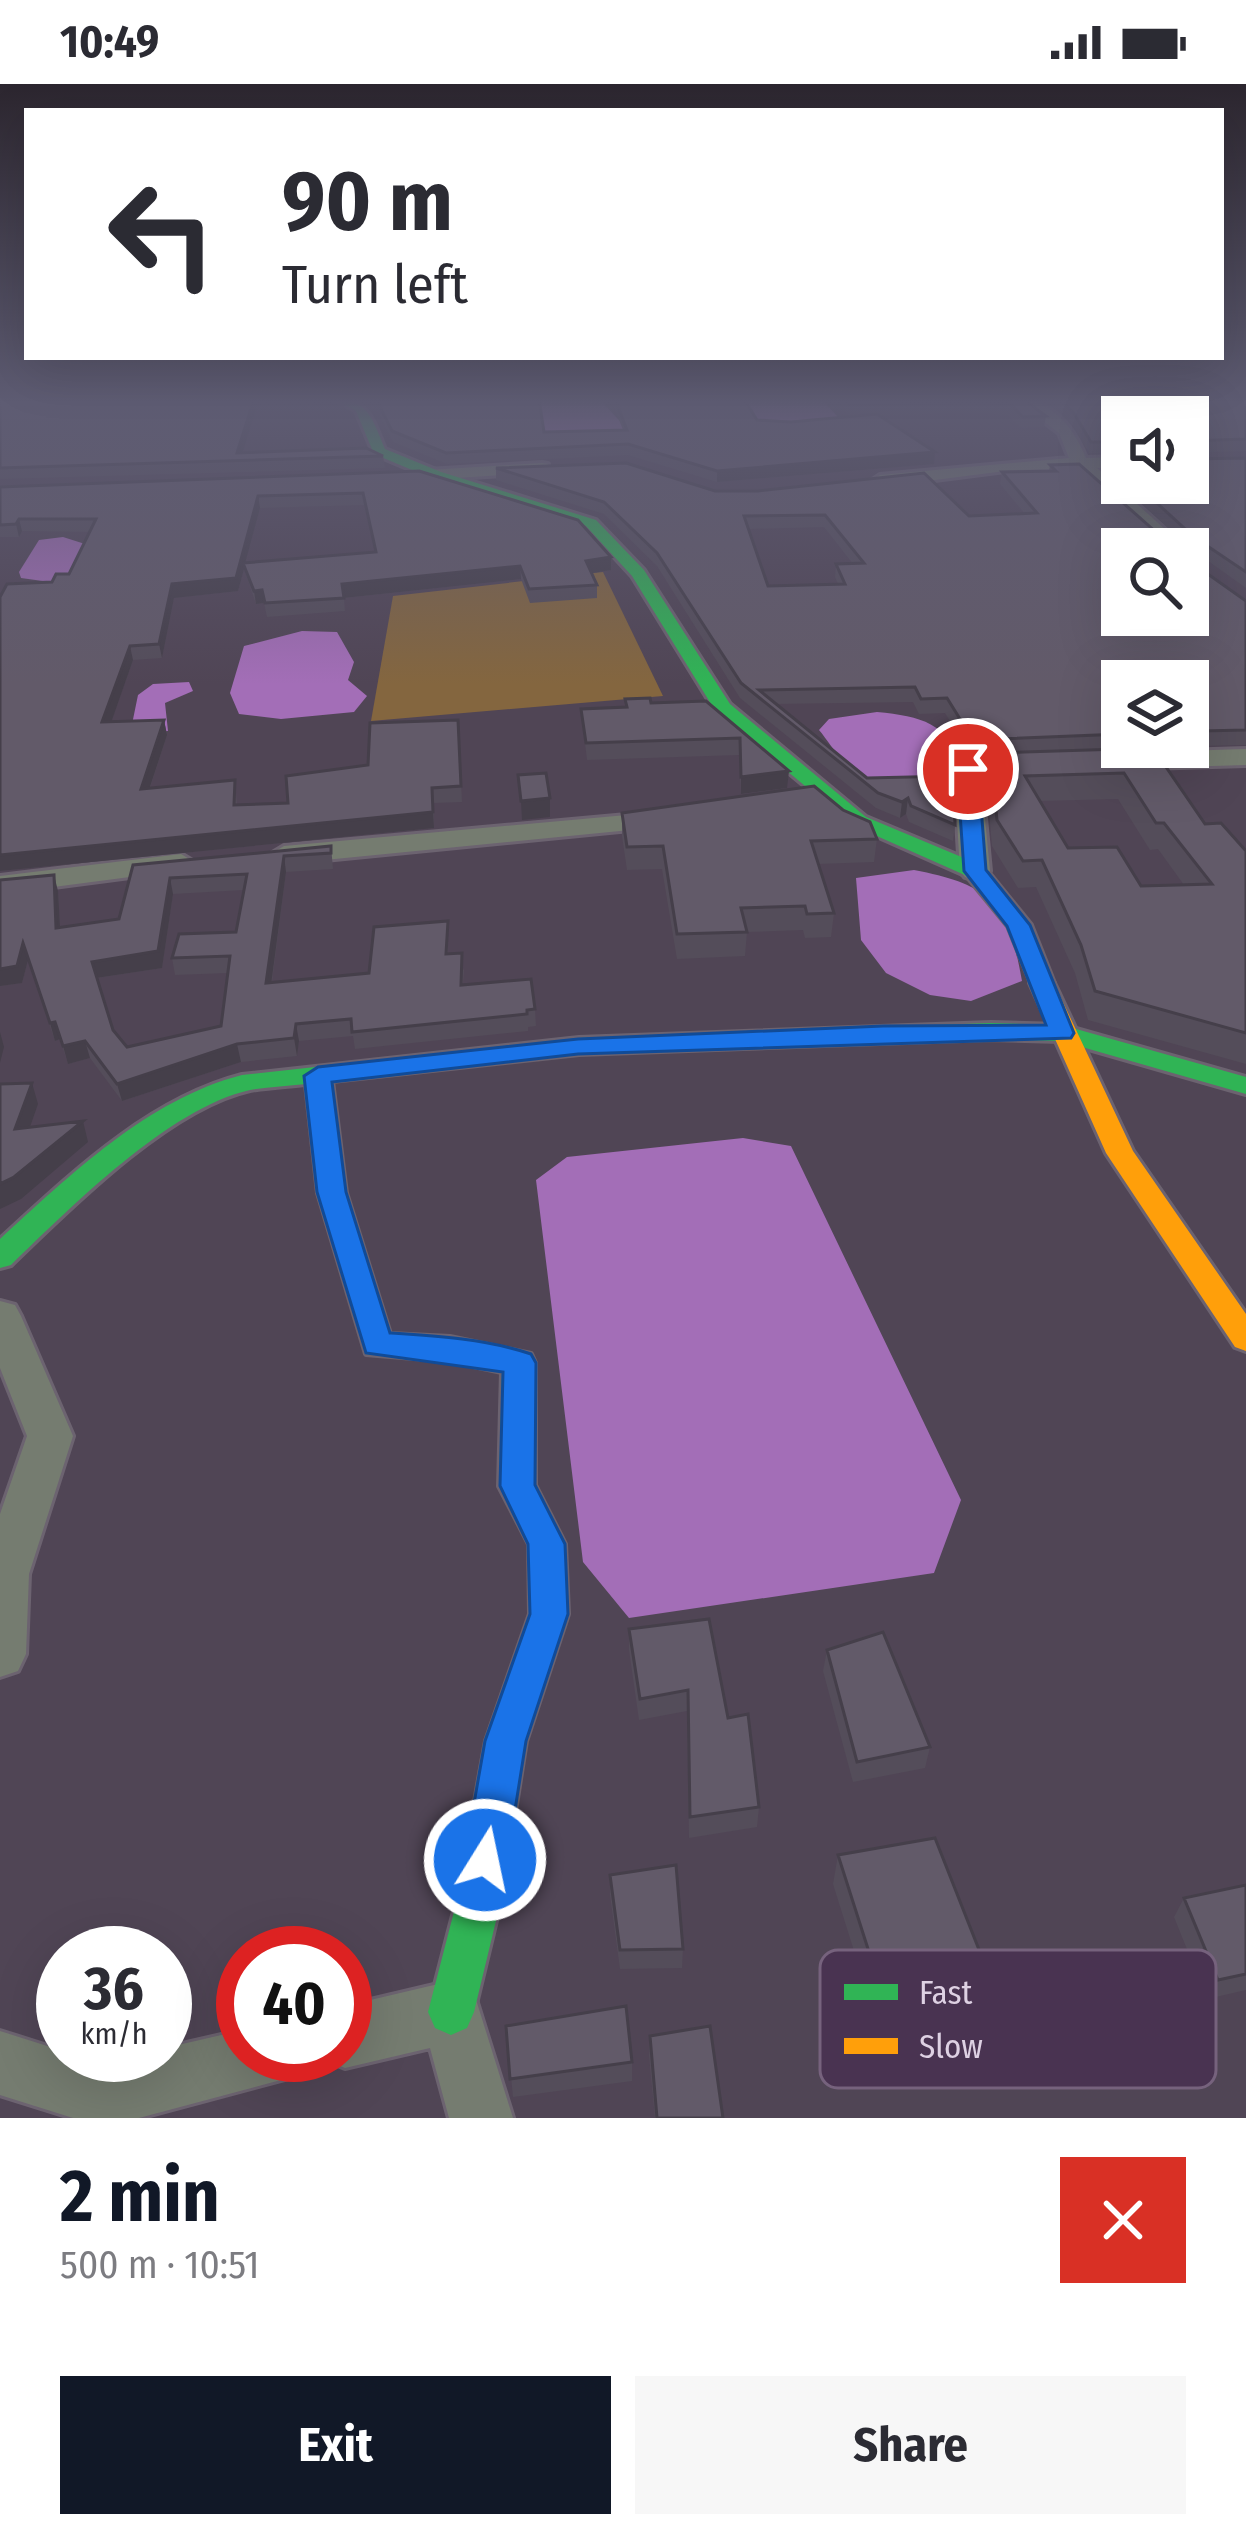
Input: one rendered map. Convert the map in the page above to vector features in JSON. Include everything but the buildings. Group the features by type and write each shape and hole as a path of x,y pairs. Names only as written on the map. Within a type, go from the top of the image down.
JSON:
{"street":[{"path":"497,494 591,523 638,573 723,708 859,821 975,871 1018,925 1061,1033 1120,1153 1240,1322"},
{"path":"1115,494 1153,528"},
{"path":"975,871 968,769 984,764 1246,757"},
{"path":"784,804 825,795"},
{"path":"249,860 692,816"},
{"path":"0,885 208,862"},
{"path":"0,1257 68,1193 159,1119 205,1094 242,1083 578,1046 883,1034 1061,1033 1246,1086"},
{"path":"318,1076 332,1192 377,1345 450,1349 520,1363 518,1486 547,1544 549,1614 506,1741 478,1900 451,2012 481,2118"},
{"path":"0,1316 50,1436 4,1574 0,1654"},
{"path":"372,2031 451,2012"},
{"path":"10,2076 100,2095 216,2068"}],"shaded area":[{"path":"63,537 85,544 72,578 50,582 21,578 19,572 39,540"},
{"path":"603,572 663,696 371,721 393,596"},
{"path":"302,631 337,632 354,662 348,680 367,696 354,712 281,719 239,714 230,693 244,646"},
{"path":"189,682 193,691 165,703 168,731 130,734 138,695 153,684"},
{"path":"877,712 936,727 953,747 964,780 912,790 853,771 819,730 829,719"},
{"path":"914,870 962,883 992,902 1010,933 1022,981 971,1001 930,995 886,973 861,940 856,878"},
{"path":"743,1138 791,1146 961,1500 934,1573 629,1618 583,1562 536,1180 567,1157"}],"traffic: fast":[{"path":"497,494 591,523 638,573 723,708 859,821 975,871 1019,925 1042,983"},
{"path":"0,1257 142,1135 242,1083 579,1046 991,1031 1062,1033 1246,1086"},
{"path":"318,1076 332,1193 377,1345 450,1349 519,1363 517,1486 547,1544 549,1614 506,1741 479,1900 451,2012"}],"traffic: slow":[{"path":"1042,983 1120,1153 1246,1339"}],"route":[{"path":"485,1860 506,1741 549,1614 547,1544 518,1486 520,1363 450,1349 377,1345 332,1192 318,1076 578,1046 991,1031 1061,1033 1018,925 975,871 968,769"}]}
